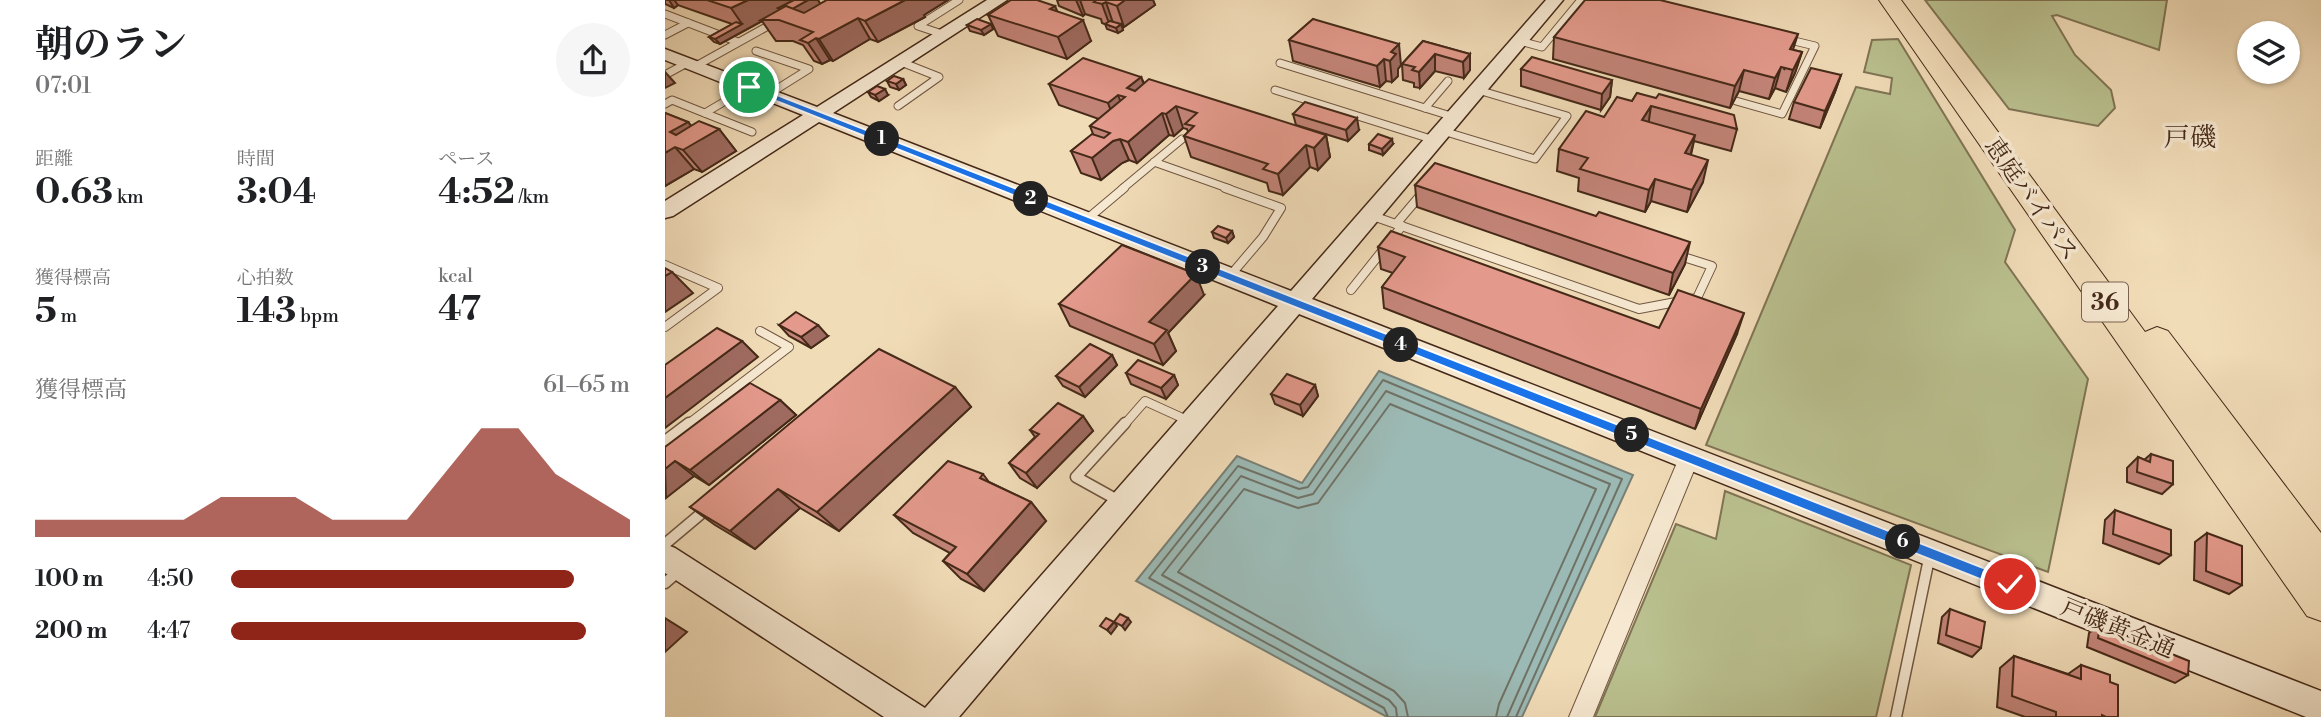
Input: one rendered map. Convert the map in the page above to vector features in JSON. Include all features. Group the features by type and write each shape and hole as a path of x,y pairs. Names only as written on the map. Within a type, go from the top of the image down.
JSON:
{"highway":[{"name":"恵庭バイパス","path":"1891,0 2321,603"},
{"name":"恵庭バイパス","path":"1907,0 2321,563"}],"street":[{"path":"665,211 999,0"},
{"path":"938,717 1555,0"},
{"name":"戸磯黄金通","path":"683,61 2321,707"},
{"path":"1581,717 1689,458"},
{"path":"669,563 913,717"}],"lane":[{"path":"945,34 918,26 959,0"},
{"path":"1520,41 1542,47 1581,0"},
{"path":"665,14 738,42"},
{"path":"665,75 683,61 738,42 782,18"},
{"path":"665,35 688,23"},
{"path":"1736,101 1782,114 1815,46 1777,37"},
{"path":"705,113 809,69 756,51"},
{"path":"898,106 939,78 901,62"},
{"path":"1280,63 1425,108 1444,129"},
{"path":"1425,108 1448,81"},
{"path":"1275,90 1444,129 1535,159 1567,116 1478,90"},
{"path":"665,104 672,100 752,132"},
{"path":"1085,221 1182,139"},
{"path":"1154,162 1281,208 1263,237 1228,277"},
{"path":"1352,290 1428,186"},
{"path":"1370,215 1639,309 1697,298 1712,266 1673,253"},
{"path":"665,265 718,288 665,327"},
{"path":"665,441 789,347 760,331"},
{"path":"1122,502 1076,477 1145,401 1191,422"},
{"path":"669,563 718,500"},
{"path":"1896,717 1930,553"}],"green space":[{"path":"1925,0 2167,0 2159,50 2057,15 2052,16 2075,55 2111,90 2115,108 2098,126 2009,109"},
{"path":"1898,39 2015,230 2005,262 2088,379 2048,572 1706,445 1856,87 1890,94 1892,78 1864,72 1872,40"},
{"path":"1725,491 1911,565 1876,717 1595,717 1676,524 1716,539"}],"water":[{"path":"1379,371 1633,475 1522,717 1387,717 1136,581 1237,456 1302,483"}],"building":[{"path":"707,0 748,0 731,8"},
{"path":"794,0 808,0 792,9 786,6 778,8"},
{"path":"827,0 905,0 865,21 858,18 808,43 800,40 813,32 779,20 761,20 786,6 804,13"},
{"path":"1011,0 1037,0 1055,6 1050,9 1083,20 1058,37 988,15"},
{"path":"1125,0 1117,6 1094,2"},
{"path":"1585,0 1660,0 1798,34 1790,49 1802,52 1793,70 1781,67 1775,78 1744,70 1735,86 1554,37"},
{"path":"977,19 991,24 981,30 967,25"},
{"path":"1313,19 1399,44 1391,52 1396,54 1390,61 1384,59 1377,66 1289,40"},
{"path":"1110,21 1121,24 1116,28 1105,24"},
{"path":"736,22 742,24 715,39 709,37"},
{"path":"1423,41 1470,54 1463,62 1435,54 1419,72 1412,70 1415,67 1402,64"},
{"path":"1532,57 1612,80 1602,94 1521,69"},
{"path":"1083,58 1141,77 1127,88 1135,91 1149,79 1326,135 1314,148 1306,145 1278,174 1263,169 1268,164 1184,136 1194,126 1185,124 1197,113 1176,106 1166,114 1162,113 1128,142 1120,139 1113,141 1092,158 1071,151 1092,134 1104,138 1110,133 1090,126 1125,97 1118,95 1108,103 1049,84"},
{"path":"1811,68 1841,75 1825,111 1794,102"},
{"path":"894,76 903,79 896,84 887,81"},
{"path":"877,86 885,89 875,95 868,92"},
{"path":"1637,93 1656,98 1659,94 1734,115 1737,129 1651,106 1642,120 1695,135 1685,153 1708,160 1692,190 1655,179 1649,190 1580,169 1588,158 1559,149 1586,111 1604,117 1617,97 1632,101"},
{"path":"1305,102 1357,118 1346,130 1293,114"},
{"path":"665,113 688,122 670,132 676,135 699,121 719,129 683,150 675,147 665,153"},
{"path":"1378,134 1392,139 1382,149 1369,144"},
{"path":"1435,163 1596,216 1599,212 1690,242 1673,273 1415,185"},
{"path":"1218,226 1232,231 1226,238 1212,232"},
{"path":"1391,231 1659,328 1678,290 1744,313 1701,409 1382,287 1405,257 1378,247"},
{"path":"1122,245 1196,274 1149,322 1167,330 1154,344 1059,304"},
{"path":"796,312 818,325 801,337 779,325"},
{"path":"717,328 742,341 665,398 665,365"},
{"path":"1090,344 1112,355 1079,387 1056,376"},
{"path":"879,349 955,387 817,512 778,489 730,531 690,507"},
{"path":"1138,360 1174,375 1161,388 1126,373"},
{"path":"1287,374 1315,385 1300,405 1271,394"},
{"path":"750,383 780,400 690,470 675,461 665,469 665,447"},
{"path":"1058,403 1083,416 1026,473 1009,463 1039,434 1030,430"},
{"path":"2151,454 2173,461 2173,484 2137,472 2138,457 2150,462"},
{"path":"948,461 983,474 980,478 1031,502 967,574 943,561 956,547 894,515"},
{"path":"2115,510 2171,530 2171,555 2113,534"},
{"path":"2207,533 2242,546 2242,585 2206,571"},
{"path":"1950,609 1985,622 1981,648 1946,635"},
{"path":"1120,614 1128,618 1122,626 1114,622"},
{"path":"1106,618 1114,622 1107,630 1100,626"},
{"path":"2100,625 2189,661 2188,675 2098,638"},
{"path":"2014,656 2081,679 2081,665 2110,675 2110,682 2118,685 2118,717 2056,717 2056,712 2012,696"}],"district":[{"name":"戸磯","path":"2190,137"}],"route":[{"path":"749,87 2010,584"}]}
